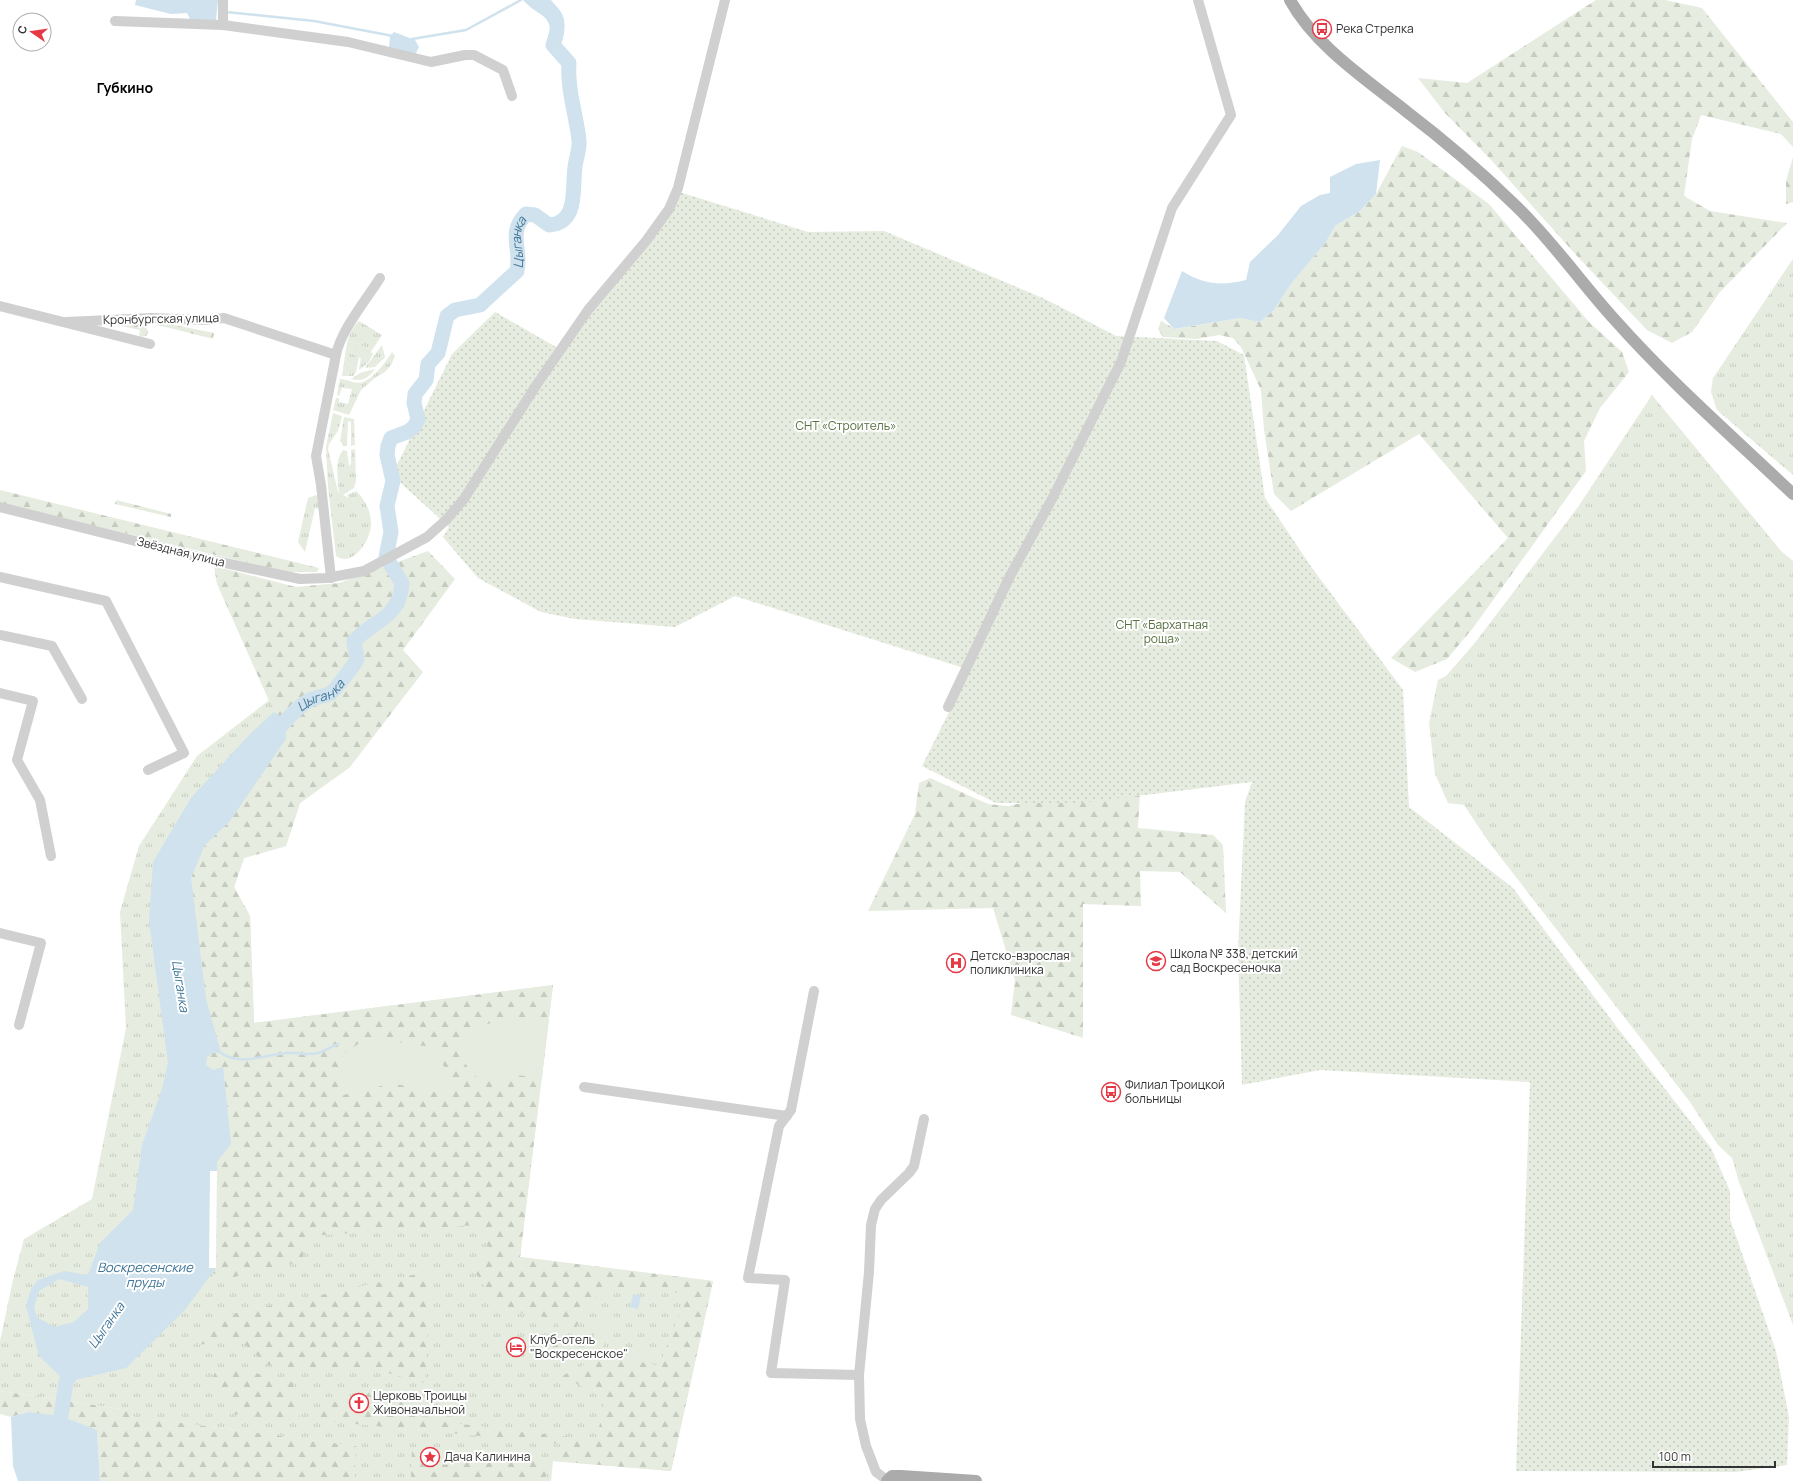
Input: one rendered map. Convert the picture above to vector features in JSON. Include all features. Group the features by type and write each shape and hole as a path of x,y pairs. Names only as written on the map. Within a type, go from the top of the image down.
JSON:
{"main road":[{"path":"1290,0 1316,36 1346,64 1444,141 1516,206 1567,262 1615,320 1657,364 1793,494"},
{"path":"887,1480 892,1476 901,1476 976,1481"}],"street":[{"path":"223,0 223,26"},
{"name":"Звёздная улица","path":"0,507 218,562 300,579 331,578 364,570 427,537 446,520 464,499 537,384 588,310 646,241 669,209 678,188 725,0"},
{"path":"948,707 1009,578 1055,492 1121,362 1172,208 1231,115 1198,0"},
{"path":"115,21 223,26 348,42 431,62 465,55 474,55 503,70 512,96"},
{"path":"331,578 321,485 316,456 338,347 347,329 380,278"},
{"name":"Кронбургская улица","path":"0,306 150,344"},
{"name":"Кронбургская улица","path":"66,322 152,318 206,320 224,318 336,355"},
{"path":"0,576 106,601 184,753 148,770"},
{"path":"0,636 52,646 82,699"},
{"path":"0,693 32,701 17,760 40,800 51,856"},
{"path":"0,933 41,942 19,1025"},
{"path":"814,991 791,1110 779,1126 748,1278 785,1280 771,1373 859,1375"},
{"path":"584,1087 787,1116"},
{"path":"887,1480 876,1472 866,1446 860,1419 859,1375 873,1217 875,1209 881,1200 909,1173 914,1166 924,1119"}],"green space":[{"path":"1596,0 1665,0 1702,8 1793,122 1793,147 1781,134 1701,115 1692,139 1684,196 1710,211 1787,223 1720,292 1692,332 1672,343 1647,330 1577,256 1493,162 1445,113 1418,78 1467,83"},
{"path":"1402,146 1418,152 1489,204 1589,322 1622,352 1629,372 1600,408 1584,441 1586,471 1473,628 1447,659 1415,672 1391,658 1508,538 1419,434 1291,511 1274,494 1264,430 1261,390 1241,347 1233,338 1219,335 1197,339 1163,337 1158,329 1161,321 1175,329 1240,318 1260,322 1274,310 1291,284 1326,242 1335,226 1360,211 1376,194"},
{"path":"1793,157 1793,202 1786,204 1786,181"},
{"path":"676,191 808,232 884,231 1045,299 1116,336 1217,341 1244,355 1265,498 1312,568 1403,690 1409,807 1513,888 1616,1026 1711,1148 1730,1191 1730,1219 1776,1351 1789,1417 1787,1465 1736,1472 1516,1471 1530,1082 1320,1070 1242,1085 1238,951 1245,802 1252,782 1079,803 996,803 922,766 970,670 735,596 675,627 575,619 541,612 478,578 443,537 449,527 392,475 452,354 495,312 563,351"},
{"path":"1793,259 1793,475 1717,410 1711,392 1713,378"},
{"path":"359,321 382,335 372,350 354,342 349,352 359,357 356,372 353,376 342,376 348,340 354,326"},
{"path":"159,322 214,333 213,339 158,325"},
{"path":"142,323 146,326 148,332 146,336 139,337 140,330 112,324"},
{"path":"354,342 372,350 366,361 349,352"},
{"path":"382,345 385,357 375,367 365,368"},
{"path":"371,352 373,354 368,363 359,370 361,358 366,360"},
{"path":"392,352 395,356 391,365 385,372 376,377 361,390 349,415 333,410 336,398 339,398 339,402 348,404 352,389 342,388 339,396 337,395 340,379 357,383 364,382 378,371"},
{"path":"375,369 370,375 362,380 351,379 360,373"},
{"path":"1652,395 1782,552 1793,561 1793,1325 1739,1182 1732,1158 1718,1145 1690,1102 1488,841 1464,805 1448,803 1435,774 1429,723 1438,680 1446,676 1474,644 1578,507"},
{"path":"333,413 342,416 338,431 329,444 328,449 338,492 339,493 337,477 338,460 340,454 343,450 347,451 349,466 351,464 351,450 355,449 356,481 354,488 343,495 349,498 347,495 356,491 366,504 371,520 370,531 366,542 358,553 347,559 342,559 336,556 328,487 326,447"},
{"path":"344,417 354,419 355,445 351,446 351,422 348,421 347,446 344,446 340,441"},
{"path":"0,490 319,568 317,572 287,572 0,503"},
{"path":"316,495 319,498 319,509 315,508 305,552 298,542 308,498"},
{"path":"116,500 171,514 171,517 115,504"},
{"path":"428,551 455,579 403,650 423,672 350,767 300,803 286,846 244,858 234,887 250,916 254,1023 553,985 520,1257 713,1281 671,1471 553,1461 572,1445 314,1420 333,1402 359,1403 373,1388 422,1393 419,1419 578,1438 596,1442 606,1394 589,1390 562,1376 606,1354 659,1366 679,1315 683,1294 651,1288 602,1289 585,1308 576,1328 560,1328 555,1319 497,1308 474,1270 491,1251 477,1225 308,1236 302,1261 229,1278 212,1273 216,1268 217,1162 231,1144 223,1068 213,1070 206,1066 207,1057 213,1053 221,1053 206,999 191,878 205,845 230,821 286,739 217,584 214,566 296,587 339,583"},
{"name":"Клуб-отель \"Воскресенское\"","path":"286,687 350,767 300,803 286,846 244,858 234,887 250,916 254,1023 553,985 520,1257 713,1281 671,1471 553,1461 551,1481 354,1481 355,1446 128,1416 128,1410 0,1391 0,1341 13,1280 24,1239 92,1199 126,1028 120,912 139,846 197,756"},
{"path":"930,778 988,804 1008,806 1065,793 1140,792 1138,828 1213,835 1223,845 1226,913 1180,872 1140,871 1141,906 1083,904 1083,1038 1011,1015 1015,980 993,908 868,911 915,814 919,783"},
{"path":"549,1018 542,1077 512,1075 482,1083 469,1069 456,1050 467,1032 501,1019"},
{"path":"367,1038 432,1047 445,1068 449,1092 426,1092 394,1083 343,1095 343,1054"},
{"path":"431,1271 425,1383 373,1369 301,1368 268,1365 239,1339 198,1345 218,1317"},
{"path":"599,1313 617,1317 603,1347 592,1345"},
{"path":"569,1338 573,1354 562,1363 551,1356 554,1340"},
{"path":"637,1345 658,1350 655,1363 634,1359"},
{"path":"217,1368 291,1379 298,1401 300,1421 233,1414 225,1396 208,1387"},
{"path":"0,1391 128,1410 129,1416 356,1446 354,1481 100,1481 97,1430 28,1412 11,1417 0,1414"},
{"path":"412,1450 553,1461 543,1481 411,1481"}],"water":[{"path":"136,0 218,0 216,20 191,21 187,13 171,14 135,5"},
{"path":"523,0 551,0 557,7 563,17 564,25 556,44 553,45 551,42 555,34 546,19"},
{"path":"394,32 415,40 419,47 415,55 389,48 390,36"},
{"path":"1380,160 1376,194 1360,211 1335,226 1326,242 1291,284 1274,310 1260,322 1240,318 1174,329 1164,318 1182,271 1190,276 1213,283 1229,283 1246,280 1250,262 1278,235 1301,206 1320,195 1330,193 1330,177 1356,164"},
{"name":"Воскресенские пруды","path":"274,712 285,719 286,739 230,821 205,845 191,878 206,999 221,1053 213,1053 207,1057 206,1065 213,1070 223,1067 231,1144 217,1162 216,1268 184,1311 126,1368 66,1382 39,1356 26,1306 31,1289 38,1280 64,1271 88,1275 100,1243 133,1210 142,1145 162,1089 168,1063 149,921 153,862 191,798 251,733","holes":["59,1279 88,1287 88,1309 74,1322 54,1327 37,1317 34,1307 39,1291"]},
{"path":"633,1294 641,1296 638,1309 630,1307"},
{"path":"28,1412 61,1416 97,1430 100,1481 18,1481 13,1466 11,1417"}],"pier":[{"path":"210,1171 217,1171 216,1268 209,1268"}],"waterway":[{"path":"412,39 466,30 521,0"},
{"name":"Цыганка","path":"273,736 300,706 311,699 333,691 356,662 357,659 354,641 385,617 396,604 400,595 402,583 386,557 391,532 387,506 393,481 387,455 388,446 391,438 407,432 414,427 418,419 414,403 415,394 426,380 428,364 438,353 447,316 455,310 480,305 517,271 517,228 520,221 526,214 535,215 549,225 559,223 570,211 579,143 578,130 570,92 569,63 553,45 557,30 556,18 553,13 535,0"},
{"path":"226,12 314,21 393,36"},
{"path":"221,1053 236,1059 253,1059 287,1053 314,1054 338,1044"},
{"name":"Цыганка","path":"58,1436 66,1382 77,1366"}],"place":[{"name":"Река Стрелка","path":"1322,29"},
{"name":"Школа № 338, детский сад Воскресеночка","path":"1156,961"},
{"name":"Детско-взрослая поликлиника","path":"956,963"},
{"name":"Филиал Троицкой больницы","path":"1111,1092"},
{"name":"Клуб-отель \"Воскресенское\"","path":"516,1347"},
{"name":"Церковь Троицы Живоначальной","path":"359,1403"},
{"name":"Дача Калинина","path":"430,1457"}],"district":[{"name":"Губкино","path":"125,88"}],"park label":[{"name":"СНТ «Строитель»","path":"846,426"},
{"name":"СНТ «Бархатная роща»","path":"1162,632"}]}
